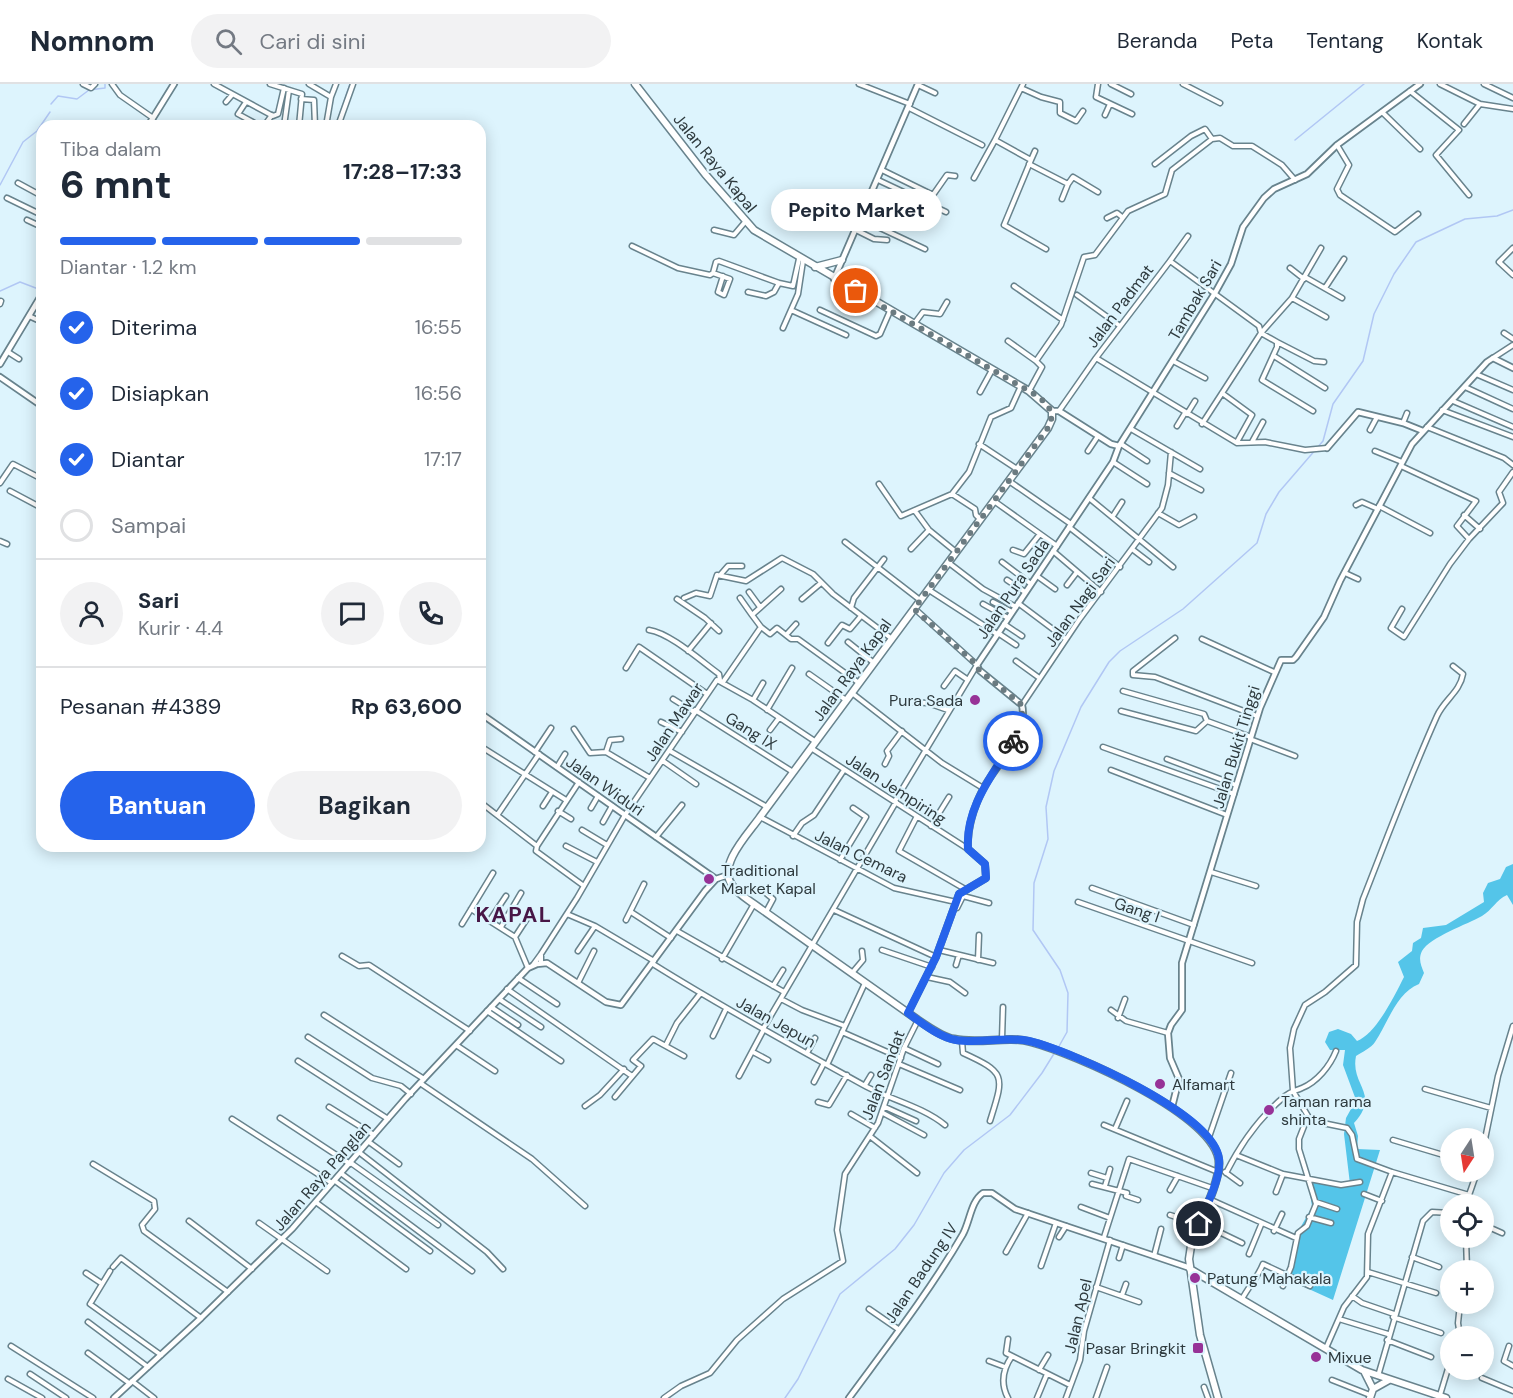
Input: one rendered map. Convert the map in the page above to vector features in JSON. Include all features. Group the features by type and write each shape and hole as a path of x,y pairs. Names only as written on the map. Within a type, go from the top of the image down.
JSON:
{"highway":[{"name":"Jalan Raya Kapal","path":"635,84 745,222 801,260 1025,389 1055,411 1048,428 767,807 732,858 728,875"},
{"path":"814,267 842,260"},
{"path":"728,875 734,887 754,904 918,1020 945,1036 962,1041 1022,1040 1077,1058 1114,1075 1172,1107 1209,1137 1218,1155 1218,1171 1191,1248 1190,1268 1203,1348 1218,1398"},
{"path":"1190,1268 1209,1282 1364,1371 1443,1397"},
{"path":"1192,1287 1199,1281 1209,1282"},
{"path":"1364,1371 1371,1394 1390,1380"}],"street":[{"path":"83,84 91,88 95,84"},
{"path":"112,84 120,95 153,118 174,84"},
{"path":"214,84 272,116"},
{"path":"270,84 302,94 300,120"},
{"path":"296,92 297,84"},
{"path":"309,84 331,97"},
{"path":"327,120 336,84"},
{"path":"340,120 353,84"},
{"path":"859,84 910,106 982,145"},
{"path":"1098,84 1095,96 1132,114"},
{"path":"1114,84 1131,94"},
{"path":"1183,84 1220,103"},
{"name":"Tambak Sari","path":"1131,429 1215,293 1241,231 1270,192 1296,181 1337,145 1420,84"},
{"path":"1440,84 1480,104 1513,109"},
{"path":"1484,84 1513,98"},
{"path":"834,279 918,85 935,93"},
{"path":"974,178 1022,86 1041,97 1060,101 1060,113 1076,121 1083,111"},
{"path":"268,120 278,114 286,89"},
{"path":"284,120 286,89"},
{"path":"1410,91 1459,130 1436,155 1469,195"},
{"path":"226,102 232,94"},
{"path":"302,99 314,100 315,120"},
{"path":"246,102 238,114 250,120"},
{"path":"1106,115 1110,104"},
{"path":"1464,124 1480,104"},
{"path":"1382,112 1420,149"},
{"path":"1155,164 1191,136 1204,129 1211,137 1220,138 1233,146 1252,146 1282,165 1296,181"},
{"path":"1107,218 1120,215 1165,194 1172,170 1211,137"},
{"path":"995,140 1068,184"},
{"path":"1337,145 1349,165 1337,189 1340,195 1395,232 1418,214"},
{"path":"1035,151 1004,225 1046,249"},
{"path":"882,170 933,195 936,194 947,175 955,176"},
{"path":"1062,199 1073,177 1098,192"},
{"path":"878,180 946,212"},
{"path":"18,183 36,193"},
{"path":"7,198 36,212"},
{"path":"879,484 900,516 916,513 954,495 969,472 991,417 1011,408 1025,389 1063,321 1085,256 1094,256 1120,215"},
{"path":"861,219 925,249"},
{"path":"27,220 36,224"},
{"path":"714,230 734,235 745,222"},
{"path":"856,230 874,239 887,240"},
{"path":"1170,261 1188,236"},
{"path":"632,246 681,269 710,275 714,273 723,276 731,280 724,295 718,292 723,276"},
{"path":"1202,424 1261,333 1292,298 1321,248"},
{"path":"1513,248 1499,262 1513,275"},
{"path":"1325,288 1344,259"},
{"path":"714,273 716,262 720,261 778,284 795,285 801,260"},
{"path":"783,328 798,294 801,260"},
{"name":"Jalan Padmat","path":"1055,411 1170,261 1259,326 1261,333 1314,361 1324,362"},
{"path":"1290,268 1342,298"},
{"path":"748,292 770,295 778,284"},
{"path":"1014,286 1063,321"},
{"path":"1077,295 1120,326"},
{"path":"1292,298 1326,317"},
{"path":"914,324 923,312 940,314 946,302"},
{"path":"0,364 36,304"},
{"path":"791,310 846,335"},
{"path":"820,310 876,336 880,334 890,311"},
{"path":"29,316 36,319"},
{"path":"1504,333 1513,339"},
{"path":"1008,341 1039,363"},
{"path":"1277,342 1274,356 1262,379 1313,411"},
{"path":"1493,358 1513,345"},
{"path":"8,352 19,358"},
{"path":"1274,356 1325,388"},
{"path":"1096,358 1202,424 1237,442 1312,451 1327,448 1357,413 1378,416 1425,429 1504,458 1513,465"},
{"path":"1493,358 1513,368"},
{"name":"Jalan Bukit Tinggi","path":"1168,1033 1182,1010 1181,970 1189,941 1257,716 1279,661 1293,660 1324,617 1401,463 1425,429 1493,358"},
{"path":"1173,361 1205,378"},
{"path":"980,392 992,370"},
{"path":"1476,374 1513,390"},
{"path":"0,377 36,402"},
{"path":"1465,387 1513,409"},
{"path":"1222,393 1253,416 1237,442"},
{"path":"1177,426 1195,401"},
{"path":"1453,401 1513,427"},
{"path":"1442,410 1513,437"},
{"path":"1055,411 1147,461"},
{"path":"1403,423 1407,413"},
{"path":"1370,430 1378,416"},
{"path":"1252,442 1263,422"},
{"path":"1131,429 1200,469"},
{"name":"Jalan Pura Sada","path":"977,665 1069,525 1091,498 1131,429"},
{"path":"1088,452 1098,436"},
{"path":"981,445 1017,469"},
{"path":"1375,451 1475,499 1476,502 1464,515 1457,528 1469,539"},
{"name":"Jalan Nagi Sari","path":"1022,705 1038,677 1158,513 1167,492 1171,452"},
{"path":"1113,462 1147,484"},
{"path":"0,483 14,464 36,476"},
{"path":"1402,609 1391,628 1404,637 1450,564 1469,539 1503,503 1499,492 1513,472"},
{"path":"1168,473 1201,490"},
{"path":"1008,481 1069,525 1120,567"},
{"path":"9,491 36,505"},
{"path":"954,495 975,509 980,519"},
{"path":"1091,498 1105,512"},
{"path":"1091,498 1173,567"},
{"path":"994,500 1057,546"},
{"path":"1113,516 1122,502"},
{"path":"1356,505 1362,502 1378,507 1430,532"},
{"path":"916,513 929,530 956,552"},
{"path":"1158,513 1179,525 1194,517"},
{"path":"1464,515 1480,529"},
{"path":"1055,516 1069,525"},
{"path":"910,549 929,530"},
{"path":"1013,550 1024,554 1040,534"},
{"path":"0,541 6,544"},
{"path":"845,542 920,600"},
{"path":"1132,549 1149,562"},
{"path":"1053,551 1101,592"},
{"path":"721,574 746,581 782,558 819,580 892,639"},
{"path":"851,608 854,598 884,558"},
{"path":"948,562 983,589 1066,639"},
{"path":"1002,562 1031,584"},
{"path":"684,598 696,593 710,596 716,575 721,574 728,566 741,566"},
{"path":"1067,585 1077,572"},
{"path":"1344,573 1358,579"},
{"path":"1037,576 1055,589"},
{"path":"802,600 819,580"},
{"path":"1007,580 1025,592"},
{"path":"753,618 760,607 781,589"},
{"path":"928,589 1016,645"},
{"path":"749,592 760,607"},
{"path":"740,598 761,627 771,634 778,628 791,639 798,639 859,683"},
{"path":"676,599 719,631"},
{"path":"993,602 1015,607"},
{"path":"983,604 1008,618"},
{"path":"908,1013 932,967 959,894 983,882 987,876 985,864 968,849 973,814 983,788 1016,736 1023,714 1022,705 979,670 977,665 914,609"},
{"path":"828,643 842,625 849,630 861,616"},
{"path":"688,651 711,623"},
{"path":"786,635 796,624"},
{"path":"1004,624 1022,636"},
{"path":"722,681 761,627"},
{"path":"649,630 655,631 688,651 719,674 722,681"},
{"path":"1175,638 1133,671 1133,675 1155,677 1257,716"},
{"path":"1202,639 1274,672"},
{"path":"848,642 874,663"},
{"path":"626,668 639,647 707,694"},
{"path":"1016,661 1038,677"},
{"path":"739,1076 784,992 813,946 925,748 977,665"},
{"path":"1283,1286 1288,1275 1296,1238 1300,1230 1307,1226 1316,1202 1299,1149 1301,1135 1308,1120 1306,1109 1293,1091 1290,1048 1298,1018 1305,1005 1330,988 1356,965 1357,922 1363,899 1437,714 1459,687 1463,674 1453,666"},
{"path":"767,710 792,668"},
{"path":"944,686 955,671 968,680"},
{"path":"809,674 846,700"},
{"name":"Jalan Mawar","path":"531,967 567,914 625,815 717,680 753,700 816,742"},
{"path":"753,700 763,683"},
{"path":"1123,691 1204,714 1207,721 1295,756"},
{"path":"852,693 942,763 983,788"},
{"name":"Gang IX","path":"673,699 794,772"},
{"path":"904,702 928,703 948,710"},
{"path":"1121,711 1196,731 1207,721"},
{"name":"Jalan Widuri","path":"486,717 716,879"},
{"path":"770,730 779,718"},
{"path":"661,722 682,732"},
{"path":"498,814 525,774 551,728"},
{"path":"574,729 590,753 606,752 650,778"},
{"path":"885,764 889,756 888,749 902,731"},
{"path":"606,752 610,740 621,739"},
{"path":"1103,747 1234,794"},
{"name":"Jalan Jempiring","path":"811,748 968,849"},
{"path":"486,750 566,800"},
{"path":"670,751 767,807"},
{"path":"556,767 565,754"},
{"path":"1167,759 1236,785"},
{"path":"663,761 696,784"},
{"path":"793,836 802,823 814,815 843,770"},
{"path":"1111,770 1227,815"},
{"path":"579,782 537,846 538,853 584,886"},
{"path":"543,806 552,792"},
{"path":"591,808 598,796"},
{"path":"931,826 949,797"},
{"path":"486,806 537,846"},
{"path":"603,822 612,806"},
{"path":"656,837 682,806"},
{"path":"840,860 866,817 853,808"},
{"path":"558,811 571,819"},
{"path":"917,816 899,851 965,889"},
{"name":"Jalan Cemara","path":"760,817 898,889 955,904"},
{"path":"582,830 607,845"},
{"path":"566,846 597,862"},
{"path":"1211,872 1256,886"},
{"path":"462,924 493,873"},
{"path":"471,909 515,937 531,967 541,963 551,965 606,1002 621,1005 716,879 728,875"},
{"path":"626,920 644,884"},
{"path":"1092,888 1194,925"},
{"path":"762,890 772,899 766,912"},
{"path":"501,927 521,893"},
{"path":"490,920 506,896"},
{"path":"955,904 957,908 963,896 989,903"},
{"name":"Gang I","path":"1078,902 1252,963"},
{"path":"722,959 754,904"},
{"path":"834,909 936,957"},
{"path":"631,912 672,938"},
{"name":"Jalan Jepun","path":"567,914 595,926 701,994 826,1064 888,1098 931,1114 945,1125"},
{"path":"515,937 528,917"},
{"path":"578,951 595,926"},
{"path":"677,931 722,959 784,992"},
{"path":"978,960 979,935"},
{"path":"882,950 932,967"},
{"path":"939,950 993,963"},
{"path":"578,983 594,951"},
{"path":"852,973 863,960 862,951"},
{"path":"541,954 541,963"},
{"path":"956,965 959,955"},
{"path":"342,956 359,966 369,965 470,1031"},
{"name":"Jalan Raya Panglan","path":"114,1398 283,1239 498,998 531,967"},
{"path":"773,986 783,970"},
{"path":"927,977 950,982 965,993"},
{"path":"518,978 557,1004"},
{"path":"814,1082 826,1064 865,983"},
{"path":"507,989 632,1076"},
{"path":"666,1045 677,1023 701,994"},
{"path":"498,998 541,1027"},
{"path":"781,999 810,1014 845,1026"},
{"path":"1118,1018 1125,999"},
{"path":"1002,1039 1003,1007"},
{"path":"713,1036 726,1008"},
{"path":"489,1009 518,1025"},
{"path":"489,1009 561,1061"},
{"path":"1111,1010 1118,1018 1168,1033 1169,1056 1179,1079 1172,1107"},
{"path":"324,1015 532,1160 585,1206"},
{"name":"Jalan Sandat","path":"664,1398 681,1386 710,1373 737,1340 783,1299 843,1261 837,1240 838,1210 847,1168 871,1137 883,1113 904,1048 918,1020"},
{"path":"1487,1128 1513,1026"},
{"path":"842,1032 960,1090"},
{"path":"308,1037 372,1078 389,1085 401,1086 411,1094"},
{"path":"807,1053 815,1038"},
{"path":"615,1097 641,1066 633,1060 653,1039 684,1056"},
{"path":"962,1041 963,1053 989,1065 1000,1079 999,1093 990,1121"},
{"path":"456,1045 495,1071"},
{"path":"904,1048 938,1064"},
{"path":"1226,1173 1236,1155 1279,1102 1293,1091 1306,1086 1327,1068 1336,1051"},
{"path":"753,1052 768,1060"},
{"path":"298,1061 388,1119"},
{"path":"585,1106 600,1095 624,1069"},
{"path":"1209,1137 1231,1073"},
{"path":"818,1102 829,1105 847,1075"},
{"path":"865,1085 871,1075"},
{"path":"1425,1089 1491,1108"},
{"path":"1114,1130 1127,1101"},
{"path":"329,1107 374,1135"},
{"path":"885,1107 916,1121"},
{"path":"883,1113 924,1135"},
{"path":"851,1114 875,1128"},
{"path":"280,1118 438,1225"},
{"path":"232,1119 334,1183 430,1251"},
{"path":"1308,1120 1347,1128 1352,1135 1358,1159 1392,1172 1466,1194"},
{"path":"1104,1125 1226,1173 1240,1183"},
{"path":"237,1131 241,1126"},
{"path":"871,1137 917,1173"},
{"path":"1394,1140 1440,1154"},
{"path":"369,1142 399,1164"},
{"path":"360,1153 478,1244 503,1269"},
{"path":"1236,1155 1283,1174 1341,1185 1360,1182"},
{"path":"1104,1237 1129,1159 1212,1188"},
{"path":"93,1164 154,1202 155,1209 142,1225 142,1229 228,1292"},
{"path":"1105,1186 1110,1169"},
{"path":"1326,1349 1352,1296 1365,1282 1368,1272 1367,1239 1392,1172"},
{"path":"1091,1173 1107,1178"},
{"path":"342,1174 472,1271"},
{"path":"1276,1192 1283,1174"},
{"path":"1170,1190 1178,1176"},
{"path":"1092,1184 1119,1190 1127,1193 1126,1196 1138,1200"},
{"name":"Jalan Badung IV","path":"849,1398 951,1253 969,1222 978,1197 986,1192 995,1194 1007,1204 1028,1213 1190,1268"},
{"path":"1364,1194 1382,1201"},
{"path":"1208,1199 1274,1231 1296,1238"},
{"path":"1316,1202 1337,1209"},
{"path":"317,1203 406,1269"},
{"path":"1081,1207 1110,1218"},
{"path":"1378,1376 1404,1282 1428,1214 1440,1211"},
{"path":"1006,1252 1028,1213"},
{"path":"1274,1231 1282,1214"},
{"path":"1170,1215 1199,1224 1242,1243"},
{"path":"1309,1217 1331,1223"},
{"path":"189,1221 252,1269"},
{"path":"1041,1266 1056,1222"},
{"path":"260,1223 327,1271"},
{"path":"1249,1254 1261,1225"},
{"path":"1059,1237 1066,1226"},
{"path":"1154,1256 1161,1229"},
{"path":"1494,1229 1502,1233"},
{"name":"Jalan Apel","path":"1066,1398 1080,1360 1096,1287 1110,1239"},
{"path":"1119,1258 1123,1244"},
{"path":"1412,1257 1439,1267"},
{"path":"162,1355 90,1305 101,1283 120,1258 201,1318"},
{"path":"1242,1299 1263,1264 1310,1286"},
{"path":"1368,1272 1436,1293"},
{"path":"86,1273 101,1283"},
{"path":"1122,1295 1126,1284"},
{"path":"1096,1287 1139,1302"},
{"path":"1352,1296 1362,1303 1440,1333"},
{"path":"869,1309 898,1329"},
{"path":"1339,1319 1388,1334"},
{"path":"88,1322 149,1367"},
{"path":"1008,1339 1006,1353 1071,1385"},
{"path":"1387,1340 1431,1357"},
{"path":"11,1346 93,1398"},
{"path":"1509,1346 1504,1361 1513,1366"},
{"path":"88,1353 154,1398"},
{"path":"1039,1370 1048,1355"},
{"path":"1008,1398 1003,1380 1005,1367 1014,1357"},
{"path":"989,1361 1005,1367"},
{"path":"1096,1398 1107,1367"},
{"path":"30,1374 66,1398"},
{"path":"1037,1398 1047,1374"},
{"path":"8,1379 42,1398"},
{"path":"1332,1380 1371,1394"},
{"path":"1443,1397 1446,1380"},
{"path":"1487,1380 1513,1390"},
{"path":"1204,1387 1208,1398"}],"shaded area":[{"path":"1513,864 1513,905 1507,895 1482,916 1426,946 1420,957 1424,973 1419,984 1411,988 1398,1001 1373,1044 1356,1056 1355,1066 1365,1097 1362,1113 1354,1123 1358,1136 1357,1149 1380,1150 1333,1300 1289,1280 1299,1230 1312,1207 1308,1178 1350,1184 1344,1134 1346,1118 1356,1100 1343,1065 1345,1050 1330,1050 1325,1042 1329,1032 1338,1029 1351,1034 1357,1041 1371,1031 1396,994 1404,977 1398,962 1412,951 1413,943 1421,938 1423,928 1446,925 1484,902 1483,893 1488,883 1500,879 1506,867"}],"waterway":[{"path":"51,104 58,96 77,99 89,90 105,88 105,84"},
{"path":"338,120 350,84"},
{"path":"1295,140 1364,84"},
{"path":"45,120 50,112"},
{"path":"0,185 23,142 36,132"},
{"path":"1058,1048 1067,1032 1068,993 1060,970 1033,930 1034,883 1048,839 1046,807 1054,771 1081,707 1109,662 1120,651 1183,609 1257,543 1266,514 1279,492 1323,441 1333,404 1363,361 1374,314 1394,274 1416,242 1465,219 1497,216 1513,210"},
{"path":"0,291 20,282 36,288"},
{"path":"785,1398 798,1379 840,1294 895,1249 914,1225 944,1173 964,1150 1010,1115 1055,1052"}],"way so far":[{"path":"856,291 1039,397 1052,411 1052,419 1048,428 914,609 977,665 979,670 1022,705 1022,719 1013,741"}],"place":[{"name":"Pepito Market","path":"856,291"},
{"name":"Pura Sada","path":"975,700"},
{"name":"Traditional Market Kapal","path":"709,879"},
{"name":"Alfamart","path":"1160,1084"},
{"name":"Taman rama shinta","path":"1269,1110"},
{"name":"Patung Mahakala","path":"1195,1278"},
{"name":"Pasar Bringkit","path":"1198,1348"},
{"name":"Mixue","path":"1316,1357"}],"district":[{"name":"KAPAL","path":"514,914"}],"route":[{"path":"1013,741 983,788 969,832 968,849 985,864 986,878 983,882 959,894 936,957 908,1013 955,1040 1010,1038 1047,1047 1083,1060 1172,1107 1209,1137 1218,1155 1219,1169 1199,1224"}]}
